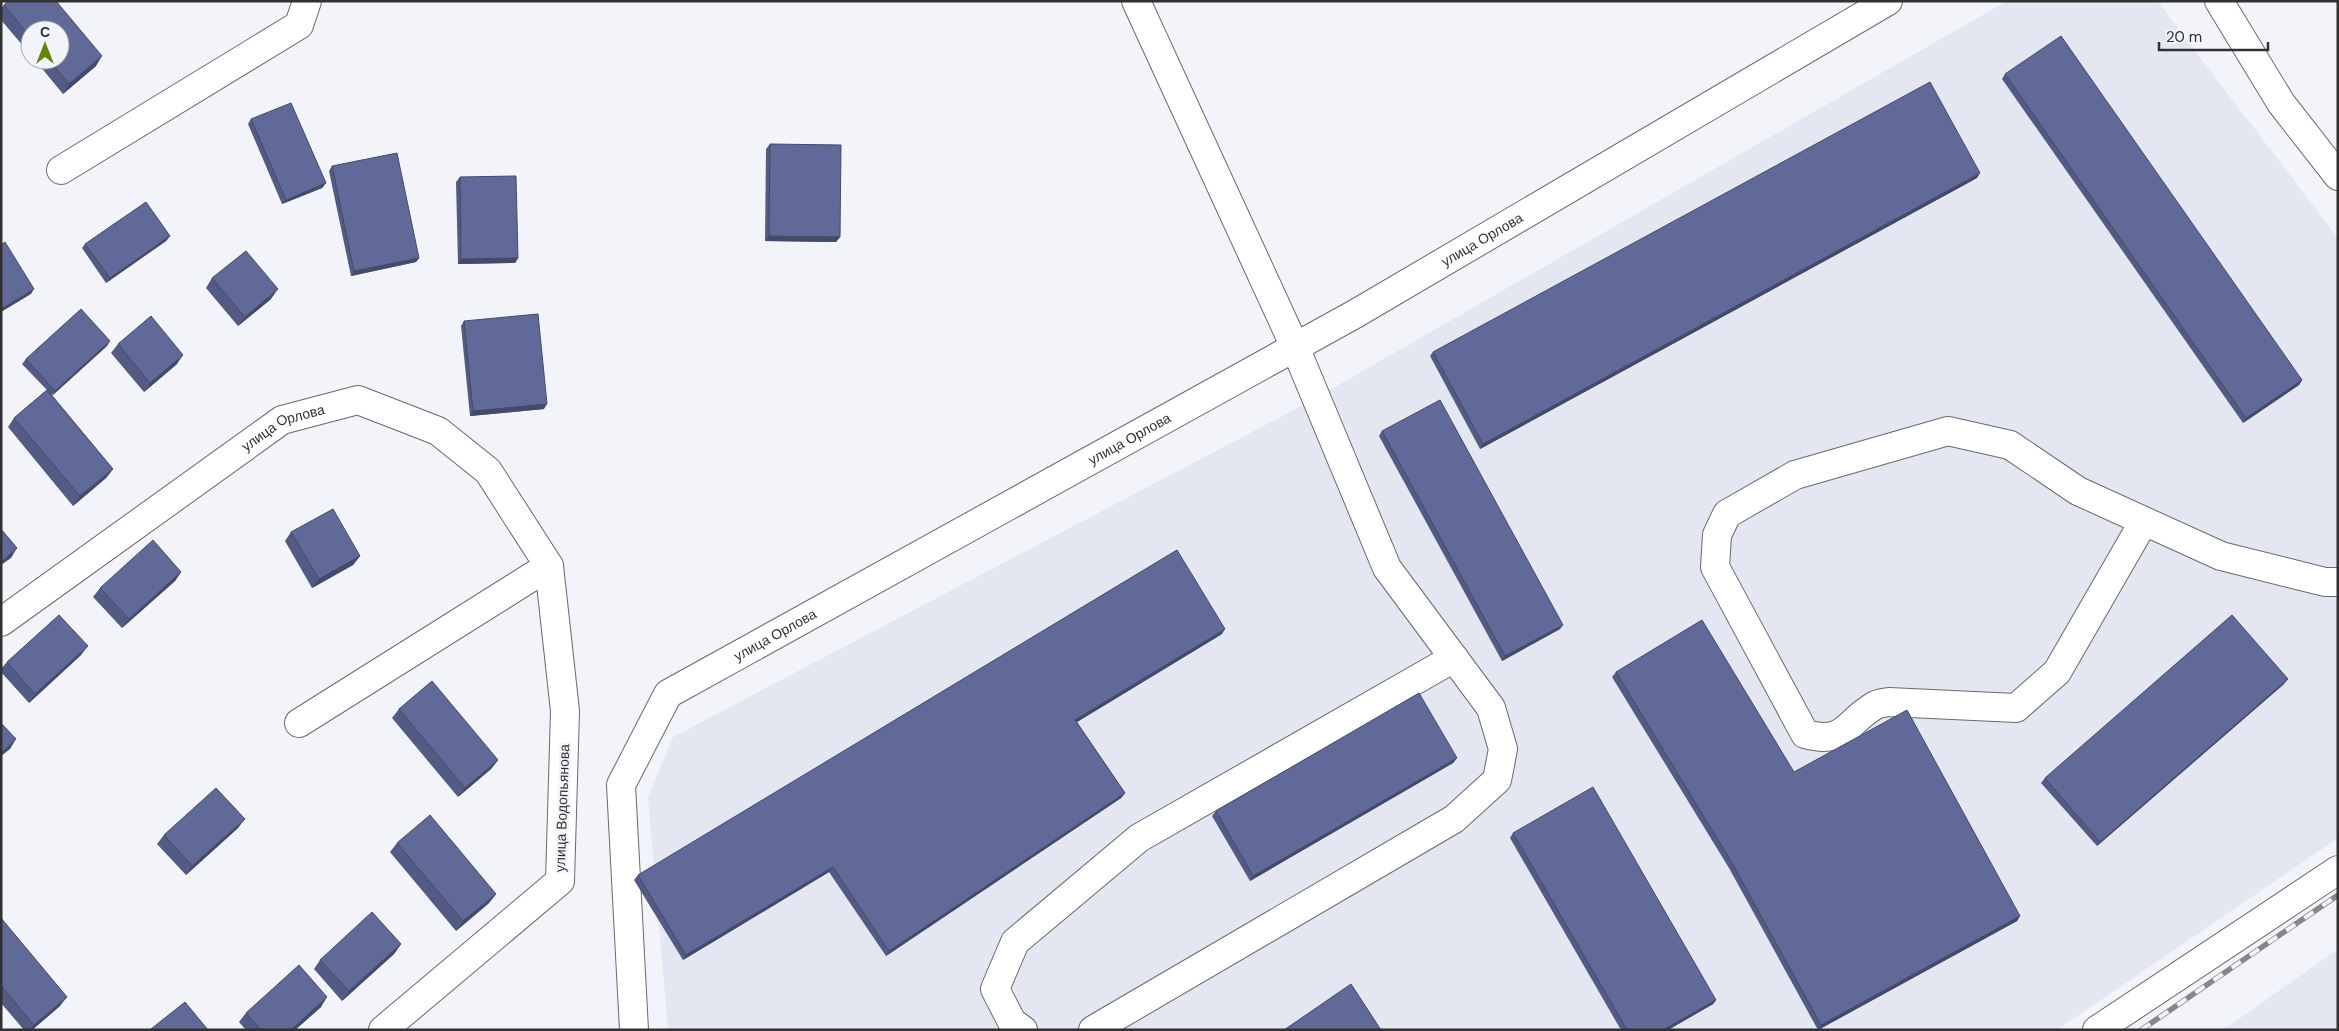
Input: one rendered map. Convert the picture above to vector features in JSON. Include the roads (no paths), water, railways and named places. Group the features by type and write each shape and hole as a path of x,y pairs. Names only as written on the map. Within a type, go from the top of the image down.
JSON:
{"street":[{"path":"61,170 300,25 307,1"},
{"path":"1093,1030 1454,819 1497,780 1503,749 1491,708 1387,568 1295,347 1136,1"},
{"name":"улица Орлова","path":"634,1030 621,785 668,694 1295,347 1888,1"},
{"path":"2219,1 2280,103 2338,176"},
{"name":"улица Орлова","path":"1,622 282,420 358,400 438,430 488,471 548,566"},
{"path":"2144,521 2057,672 2016,708 1889,702 1875,705 1845,732 1822,738 1806,734 1715,567 1717,535 1727,514 1795,474 1948,430 2010,445 2078,491 2144,521 2221,556 2325,582 2338,582"},
{"path":"300,724 548,566"},
{"name":"улица Водопьянова","path":"383,1030 560,881 565,711 548,566"},
{"path":"1023,1030 1012,1022 995,989 1015,942 1139,838 1454,658"},
{"path":"2096,1030 2338,870"}],"railway":[{"path":"2141,1030 2338,895"}]}
